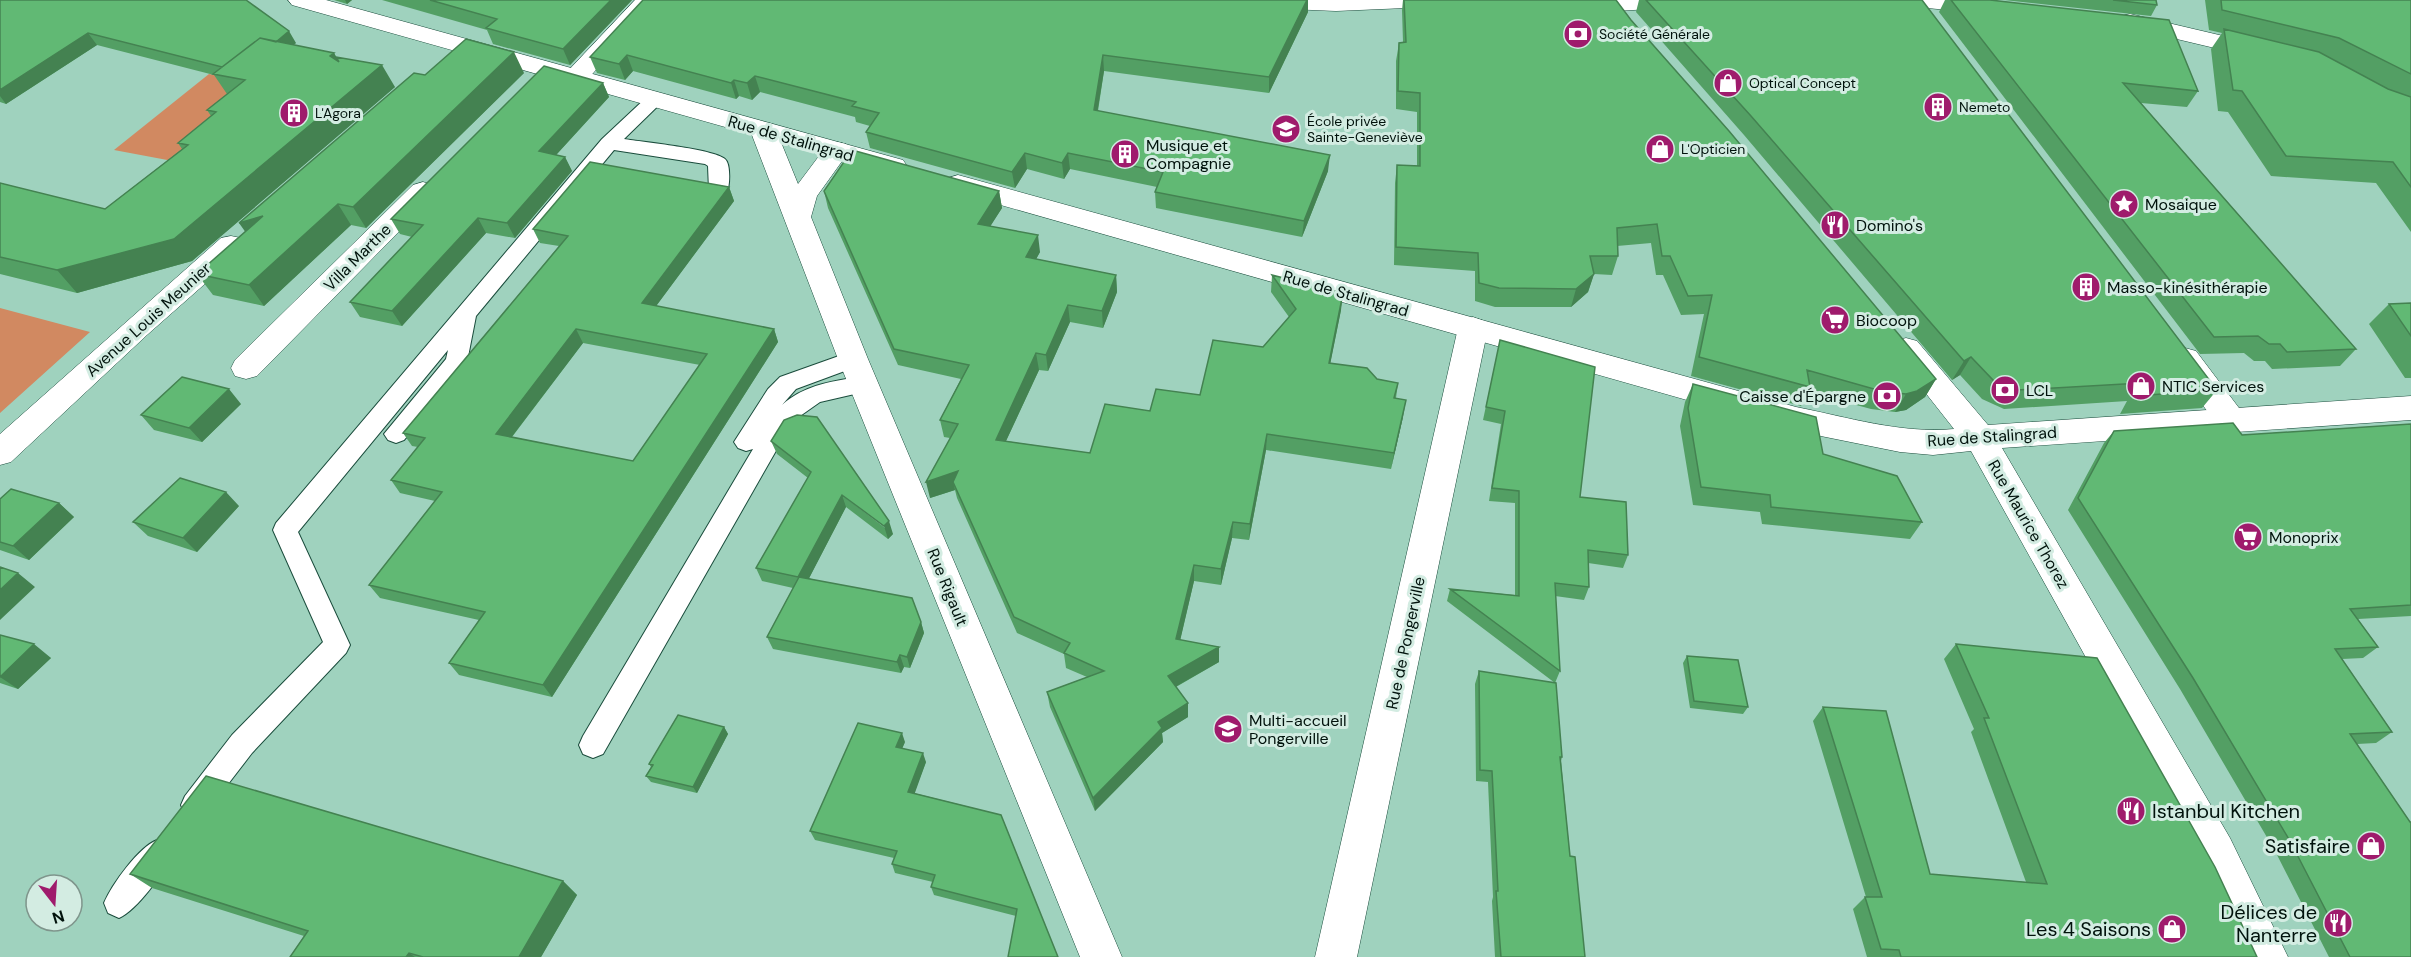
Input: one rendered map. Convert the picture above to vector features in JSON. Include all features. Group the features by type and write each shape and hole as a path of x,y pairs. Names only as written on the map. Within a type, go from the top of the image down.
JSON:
{"street":[{"name":"Rue de Stalingrad","path":"300,0 463,47 537,78 575,78 1796,419 1900,440 1933,443 1979,437 2411,408"},
{"path":"575,78 648,0"},
{"path":"1242,0 1281,3 1398,3 1429,0"},
{"path":"1617,9 1689,0"},
{"path":"1916,0 2008,9"},
{"path":"1916,0 1938,30"},
{"path":"2109,19 2150,25 2282,56"},
{"path":"439,65 463,47"},
{"name":"Rue Rigault","path":"763,130 859,372 1101,957"},
{"path":"797,217 804,195 837,150"},
{"name":"Villa Marthe","path":"246,368 445,169"},
{"name":"Avenue Louis Meunier","path":"0,453 136,328 252,228"},
{"name":"Rue de Pongerville","path":"1336,957 1473,328"},
{"name":"Rue Maurice Thorez","path":"1893,332 1979,437 2216,852 2267,957"},
{"path":"2167,336 2231,420"}],"lane":[{"path":"119,903 242,744 337,645 285,530 609,143 655,100"},
{"path":"609,143 710,159 718,163 719,190"},
{"path":"396,434 456,362 470,310"},
{"path":"746,442 776,395 788,383 859,372"},
{"path":"593,745 785,415 797,403 859,372"}],"shaded area":[{"path":"209,74 246,81 194,165 114,150"},
{"path":"0,308 90,332 0,413"}],"building":[{"path":"0,0 246,0 289,31 276,42 260,38 222,67 88,33 0,90"},
{"path":"430,0 611,0 563,49 486,28 497,19"},
{"path":"643,0 1307,0 1269,77 1103,55 1094,110 1330,155 1304,221 1155,192 1163,172 1068,153 1062,163 1025,153 1012,172 866,132 879,113 852,106 856,102 755,76 747,83 734,80 731,83 627,55 619,64 590,57"},
{"path":"1404,0 1616,0 1729,131 1936,379 1917,391 1906,394 1881,391 1807,370 1810,387 1699,357 1712,295 1688,296 1670,256 1662,256 1657,224 1617,228 1618,256 1590,256 1594,274 1576,289 1499,288 1479,283 1478,253 1396,247 1397,165 1420,166 1420,93 1398,91 1399,43 1406,42"},
{"path":"1646,0 1922,0 2217,390 2135,396 2141,383 2017,390 1994,381 1971,357 1964,361 1751,116"},
{"path":"1951,0 1990,0 2169,20 2198,91 2123,83 2356,349 2287,352 2280,344 2269,344 2258,336 2214,337"},
{"path":"2113,0 2156,0 2157,5"},
{"path":"2221,0 2411,0 2411,74 2339,38 2222,10"},
{"path":"2224,29 2319,52 2388,89 2411,97 2411,187 2393,162 2286,156 2242,91 2233,90"},
{"path":"260,38 334,53 330,56 339,62 336,57 382,65 174,239 57,270 0,257 0,183 105,209 188,145 178,143 216,112 207,110 245,80 213,74"},
{"path":"466,39 514,52 353,207 338,204 249,285 197,274 263,216 239,223 414,73 425,75"},
{"path":"544,66 603,83 539,151 565,157 507,223 478,218 392,311 350,302 423,225 391,219"},
{"path":"852,150 999,191 978,224 1038,235 1026,257 1116,275 1102,311 1068,305 1046,355 1036,353 996,440 1090,453 1105,404 1150,411 1156,389 1200,395 1213,340 1263,347 1296,309 1272,275 1343,293 1329,363 1367,368 1377,379 1398,383 1394,398 1406,400 1394,453 1267,434 1250,524 1233,522 1221,569 1194,565 1176,639 1219,647 1168,676 1188,703 1158,722 1162,728 1093,798 1047,692 1104,671 1064,653 1070,643 1014,617 953,482 958,471 926,482 958,424 940,420 969,365 894,349 824,191"},
{"path":"590,162 729,187 642,303 774,329 543,685 449,663 485,612 369,585 442,492 391,480 425,438 403,433 568,236 533,229","holes":["576,329 707,354 633,461 496,434"]},
{"path":"2411,303 2411,336 2389,304"},
{"path":"1500,340 1595,367 1580,497 1626,502 1628,555 1588,550 1589,587 1555,583 1560,671 1450,589 1519,596 1519,491 1492,488 1505,411 1486,407"},
{"path":"182,377 229,389 189,428 141,415"},
{"path":"1693,384 1816,417 1823,454 1897,476 1922,522 1771,507 1770,495 1701,487 1688,408"},
{"path":"797,415 817,417 889,521 884,526 842,495 798,577 756,568 811,472 771,441 784,420"},
{"path":"2233,423 2242,435 2411,424 2411,605 2350,609 2378,647 2335,649 2392,732 2350,734 2411,822 2411,957 2350,957 2290,841 2193,678 2078,498 2114,431"},
{"path":"180,478 226,492 183,538 133,522"},
{"path":"11,489 59,503 13,546 0,542 0,499"},
{"path":"0,567 18,573 0,590"},
{"path":"799,577 912,598 921,622 907,657 900,655 897,662 767,637"},
{"path":"0,635 34,644 0,677"},
{"path":"1956,644 2097,658 2215,867 2257,957 1901,957 1899,950 1881,949 1865,897 1882,897 1823,707 1886,711 1930,874 2047,884 1984,718 1989,718"},
{"path":"1687,656 1738,660 1748,707 1694,701"},
{"path":"1479,671 1556,683 1562,757 1560,757 1570,856 1575,857 1585,957 1501,957 1496,891 1498,891 1492,771 1480,770"},
{"path":"678,715 724,727 693,787 646,776 653,765 649,764"},
{"path":"858,723 902,733 896,747 923,753 908,792 1001,815 1058,957 1008,957 1017,909 931,887 935,875 892,864 897,851 810,831"},
{"path":"206,776 563,881 519,957 423,957 409,953 406,957 290,957 308,931 130,874"}],"place":[{"name":"Société Générale","path":"1578,34"},
{"name":"Optical Concept","path":"1728,83"},
{"name":"Nemeto","path":"1938,107"},
{"name":"L'Agora","path":"294,113"},
{"name":"École privée Sainte-Geneviève","path":"1286,129"},
{"name":"L'Opticien","path":"1660,149"},
{"name":"Musique et Compagnie","path":"1125,154"},
{"name":"Mosaique","path":"2124,204"},
{"name":"Domino's","path":"1835,225"},
{"name":"Masso-kinésithérapie","path":"2086,287"},
{"name":"Biocoop","path":"1835,320"},
{"name":"NTIC Services","path":"2141,386"},
{"name":"LCL","path":"2005,390"},
{"name":"Caisse d'Épargne","path":"1887,396"},
{"name":"Monoprix","path":"2248,537"},
{"name":"Multi-accueil Pongerville","path":"1228,729"},
{"name":"Istanbul Kitchen","path":"2131,811"},
{"name":"Satisfaire","path":"2371,846"},
{"name":"Délices de Nanterre","path":"2338,923"},
{"name":"Les 4 Saisons","path":"2172,929"}]}
